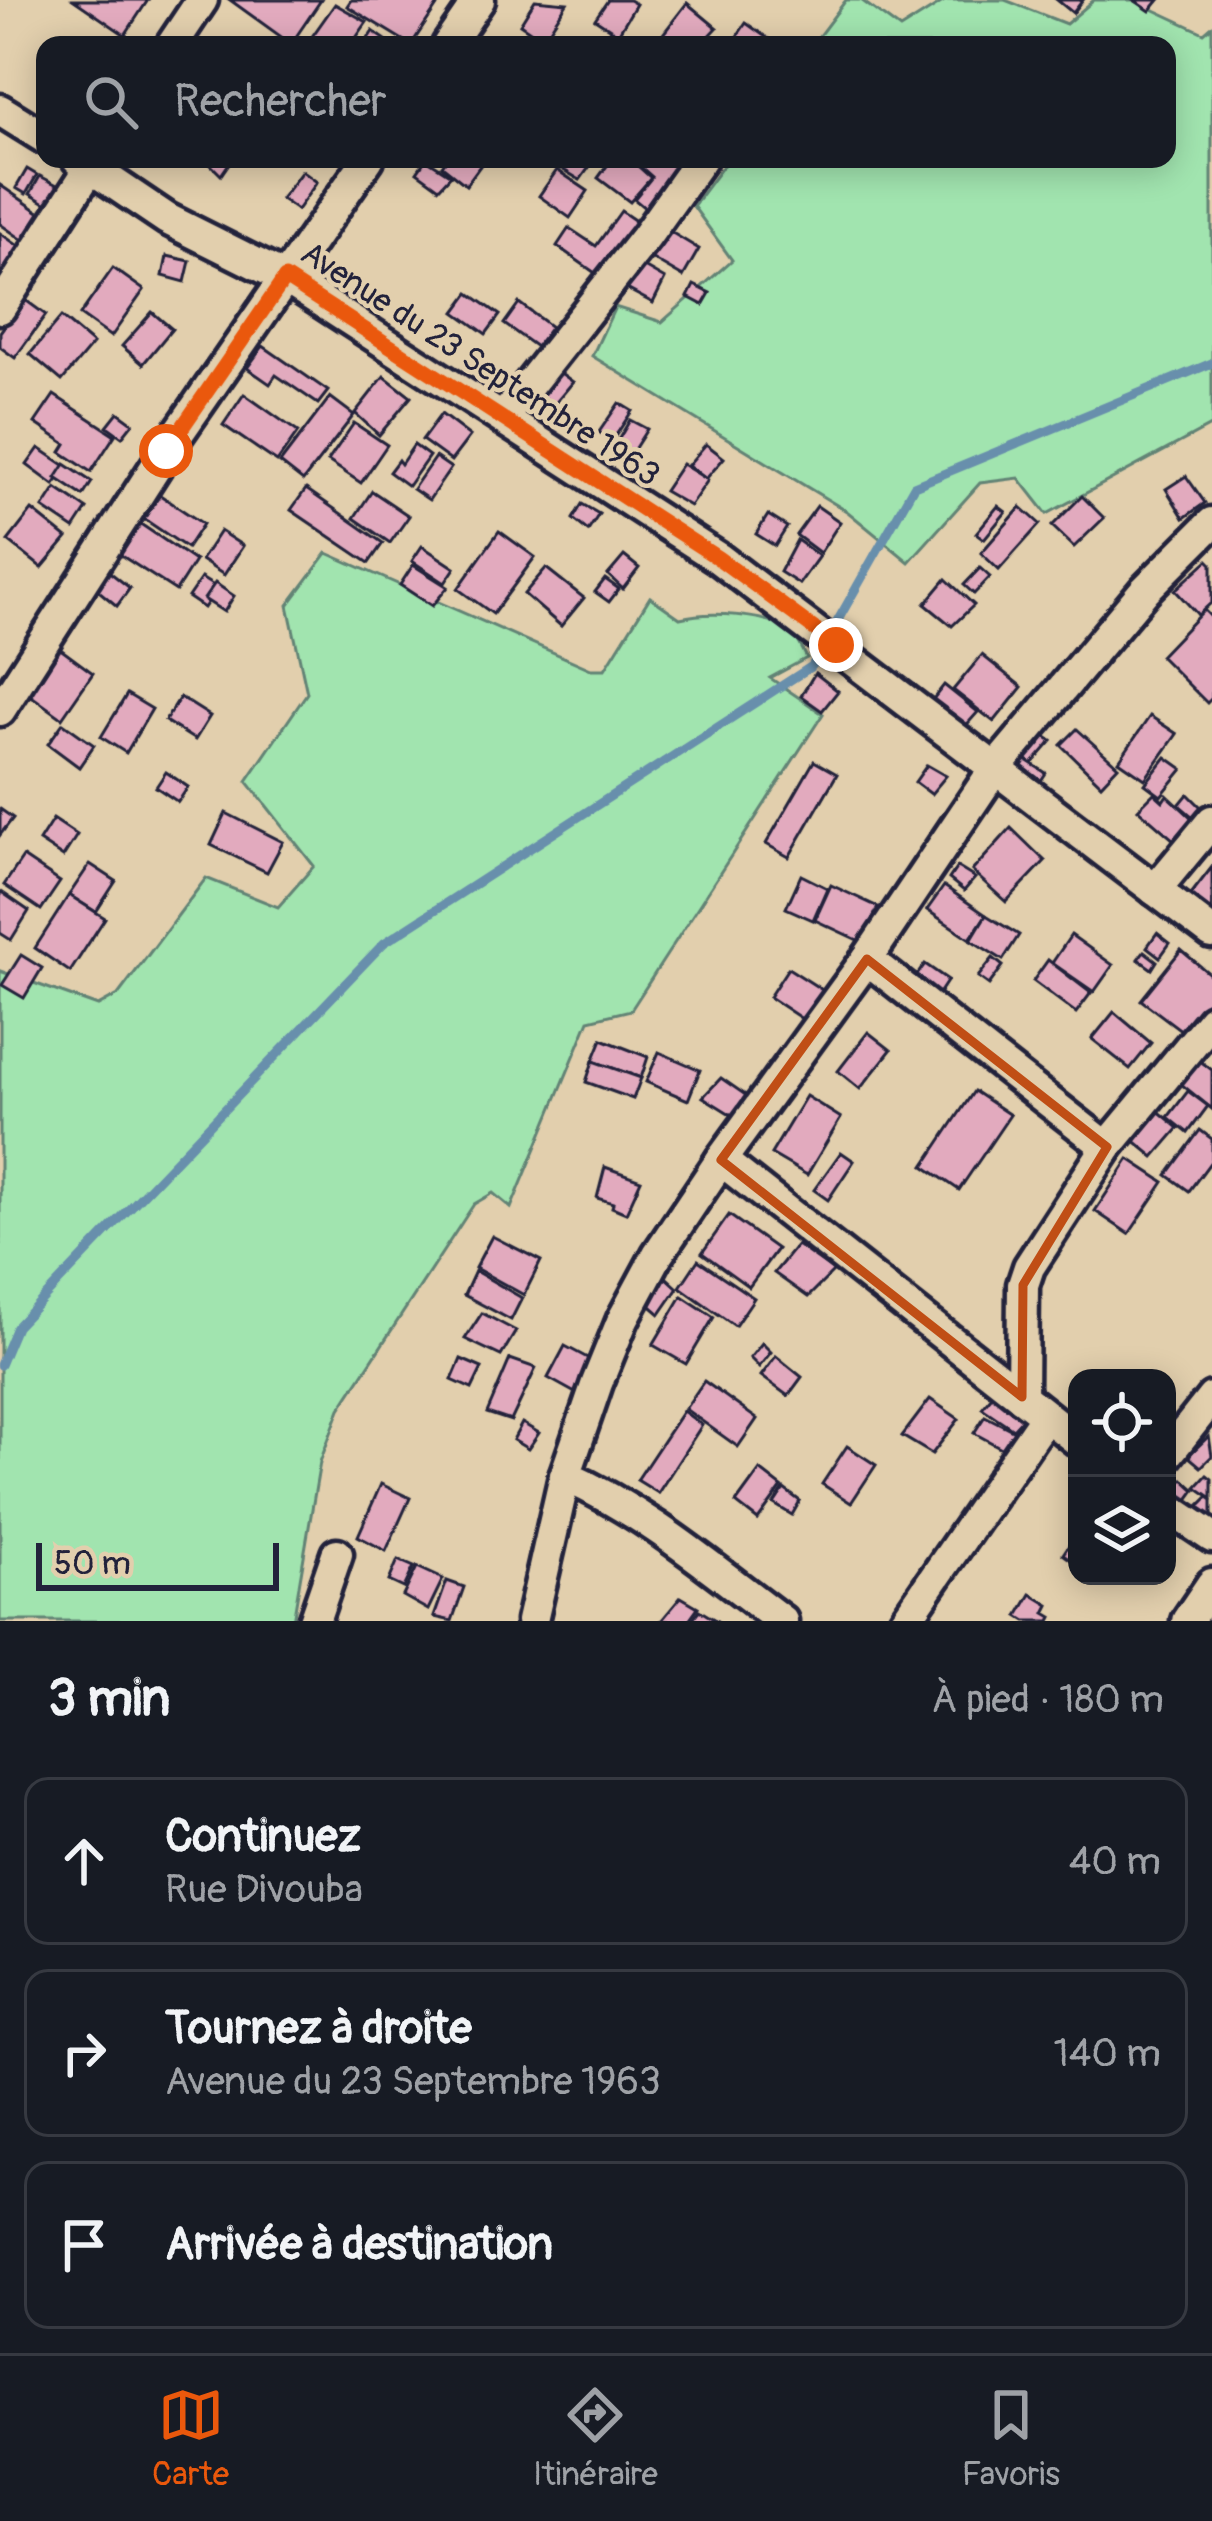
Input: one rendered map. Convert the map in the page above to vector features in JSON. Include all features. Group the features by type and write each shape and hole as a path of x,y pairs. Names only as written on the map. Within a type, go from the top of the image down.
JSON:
{"street":[{"path":"178,36 202,0"},
{"path":"454,36 479,0"},
{"path":"0,110 36,132"},
{"path":"0,308 84,168"},
{"name":"Avenue du 23 Septembre 1963","path":"96,168 167,219 285,278 718,558 1212,933"},
{"path":"0,710 166,451 362,168"},
{"path":"503,418 645,238 694,168"},
{"path":"532,1621 565,1477 622,1319 658,1254 994,770 1145,590 1208,534"},
{"path":"1155,890 1212,820"},
{"path":"867,958 1107,1147"},
{"path":"905,1621 1034,1407 1023,1285 1029,1267 1107,1147 1212,1020"},
{"path":"721,1160 1068,1433"},
{"path":"1176,1444 1212,1398"},
{"path":"565,1477 653,1524 782,1621"},
{"path":"1176,1513 1212,1537"},
{"path":"314,1621 337,1554"},
{"path":"1187,1621 1212,1584"}],"highlighted area":[{"path":"867,959 1107,1147 1023,1285 1022,1397 721,1160"}],"green space":[{"path":"846,0 861,0 900,29 946,0 1005,0 1066,24 1094,0 1133,0 1204,33 1212,26 1212,425 1047,514 1019,478 980,483 909,562 848,512 592,356 615,307 662,322 732,260 693,206 721,168 1176,168 1176,36 819,36"},
{"path":"327,553 591,669 605,669 650,597 680,618 722,614 769,621 792,633 807,658 770,678 823,714 631,1010 589,1020 511,1208 493,1193 474,1204 340,1409 320,1462 293,1621 0,1621 0,971 98,1006 118,995 206,878 278,907 314,866 247,781 307,693 288,605"}],"building":[{"path":"74,0 148,0 125,35"},
{"path":"230,0 321,0 296,36 280,36"},
{"path":"351,0 441,0 417,36 396,36 347,6"},
{"path":"535,0 567,3 546,36 520,24"},
{"path":"608,0 636,4 618,34 595,19"},
{"path":"1057,0 1083,0 1073,13"},
{"path":"1134,0 1159,0 1150,11"},
{"path":"687,3 717,28 709,36 663,34"},
{"path":"335,4 367,22 357,36 312,36"},
{"path":"746,23 764,36 737,36"},
{"path":"440,168 451,175 439,188 417,172"},
{"path":"445,168 478,168 466,185"},
{"path":"563,168 589,168 580,180"},
{"path":"605,168 640,168 651,178 630,202 598,178"},
{"path":"642,168 684,168 652,214 634,199 652,177"},
{"path":"27,169 37,175 26,194 16,188"},
{"path":"557,170 588,191 570,218 539,196"},
{"path":"302,171 317,182 297,210 281,199"},
{"path":"40,176 63,188 52,207 30,194"},
{"path":"0,185 48,218 30,245 0,224"},
{"path":"621,211 643,226 605,280 557,246 569,228 596,246"},
{"path":"664,228 699,249 683,277 647,256"},
{"path":"0,233 20,247 0,275"},
{"path":"167,256 190,261 185,282 163,276"},
{"path":"637,263 665,279 653,303 625,288"},
{"path":"113,268 144,290 111,337 80,315"},
{"path":"694,285 710,293 703,305 688,297"},
{"path":"469,293 500,315 486,334 455,312"},
{"path":"24,299 46,315 15,358 0,347 0,332"},
{"path":"519,303 551,327 536,347 504,324"},
{"path":"152,312 172,329 143,364 122,346"},
{"path":"61,317 93,344 62,381 30,354"},
{"path":"263,346 328,391 318,404 276,375 270,384 247,368"},
{"path":"558,371 573,382 553,406 539,394"},
{"path":"384,376 411,397 379,435 355,413"},
{"path":"244,394 298,432 277,462 223,425"},
{"path":"54,395 115,435 91,472 61,452 66,444 35,423"},
{"path":"330,397 354,415 303,481 280,463"},
{"path":"619,403 632,411 612,441 599,432"},
{"path":"118,412 133,423 122,437 107,426"},
{"path":"441,414 470,436 451,461 422,440"},
{"path":"630,420 647,429 626,462 611,452"},
{"path":"354,423 387,445 361,483 328,461"},
{"path":"706,444 724,458 706,479 688,465"},
{"path":"414,445 429,456 408,486 389,472"},
{"path":"39,448 67,467 54,485 27,465"},
{"path":"435,457 451,468 429,500 413,489"},
{"path":"65,464 92,482 83,496 56,478"},
{"path":"682,464 708,480 690,506 664,491"},
{"path":"1186,476 1205,503 1184,518 1166,489"},
{"path":"56,488 87,509 74,529 43,508"},
{"path":"306,489 383,543 369,563 291,510"},
{"path":"372,491 409,516 390,543 354,518"},
{"path":"160,495 203,524 187,548 144,519"},
{"path":"1082,496 1104,518 1074,547 1052,526"},
{"path":"582,504 599,514 588,531 573,519"},
{"path":"817,506 840,522 820,553 796,535"},
{"path":"998,506 1006,512 984,539 976,533"},
{"path":"1021,507 1040,524 999,570 981,553"},
{"path":"32,510 67,538 42,568 8,541"},
{"path":"768,515 787,527 775,546 756,534"},
{"path":"139,523 195,561 176,591 119,554"},
{"path":"220,531 243,546 224,575 201,560"},
{"path":"499,531 535,557 493,614 458,589"},
{"path":"797,540 819,556 799,584 780,572"},
{"path":"422,546 455,568 445,583 412,561"},
{"path":"624,556 639,568 623,589 608,575"},
{"path":"1208,560 1212,564 1212,602 1198,615 1175,590"},
{"path":"413,565 448,587 432,606 400,585"},
{"path":"546,568 584,598 561,626 524,594"},
{"path":"980,568 990,577 974,594 964,585"},
{"path":"107,570 130,588 117,606 94,587"},
{"path":"201,578 217,588 204,608 188,597"},
{"path":"605,579 619,589 609,602 595,592"},
{"path":"946,579 974,605 952,626 925,604"},
{"path":"215,583 234,596 224,612 204,599"},
{"path":"1204,610 1212,618 1212,698 1207,703 1160,656"},
{"path":"55,645 93,673 62,718 23,690"},
{"path":"982,655 1022,687 994,722 953,690"},
{"path":"815,673 838,691 822,711 801,696"},
{"path":"944,685 978,712 962,730 926,708"},
{"path":"127,694 152,709 126,753 101,737"},
{"path":"180,697 210,716 195,740 165,721"},
{"path":"1150,716 1177,734 1145,779 1119,761"},
{"path":"63,723 94,745 79,767 48,744"},
{"path":"1077,729 1118,766 1101,784 1061,745"},
{"path":"1038,731 1052,741 1032,764 1020,754"},
{"path":"1166,757 1183,769 1161,796 1145,784"},
{"path":"1026,760 1046,773 1038,785 1019,770"},
{"path":"814,761 837,774 789,857 766,844"},
{"path":"927,765 946,776 931,794 915,782"},
{"path":"166,772 188,787 178,802 156,787"},
{"path":"1154,793 1163,801 1167,795 1195,821 1175,841 1138,809"},
{"path":"1188,794 1202,808 1193,817 1179,805"},
{"path":"0,809 13,818 0,835"},
{"path":"226,813 283,842 267,872 211,845"},
{"path":"53,819 77,835 63,857 39,841"},
{"path":"1011,828 1045,861 1006,902 972,871"},
{"path":"23,857 60,882 41,910 4,885"},
{"path":"90,864 116,881 96,912 69,895"},
{"path":"957,867 975,878 964,891 949,879"},
{"path":"1212,867 1212,917 1188,898"},
{"path":"801,875 827,888 813,920 786,908"},
{"path":"831,885 878,907 862,942 815,920"},
{"path":"944,886 986,915 970,939 927,910"},
{"path":"0,891 29,911 11,940 0,933"},
{"path":"69,895 105,918 70,972 35,948"},
{"path":"986,915 1019,935 1003,960 971,940"},
{"path":"1157,933 1170,943 1160,957 1147,947"},
{"path":"1071,935 1113,965 1094,992 1052,963"},
{"path":"1181,950 1212,976 1212,1010 1190,1037 1141,1000"},
{"path":"1144,951 1157,961 1152,969 1138,959"},
{"path":"21,955 42,968 24,998 2,985"},
{"path":"993,958 1003,966 989,985 978,977"},
{"path":"1048,960 1091,993 1076,1013 1033,981"},
{"path":"925,964 948,980 938,995 915,978"},
{"path":"788,968 830,995 811,1025 769,997"},
{"path":"1114,1012 1151,1043 1130,1069 1092,1039"},
{"path":"868,1032 891,1050 860,1089 838,1071"},
{"path":"602,1039 648,1057 641,1078 593,1061"},
{"path":"659,1052 700,1070 688,1100 646,1082"},
{"path":"1199,1060 1212,1070 1212,1109 1181,1084"},
{"path":"593,1061 641,1078 633,1099 586,1082"},
{"path":"721,1078 747,1096 732,1115 703,1097"},
{"path":"974,1091 1010,1115 959,1190 924,1166"},
{"path":"1188,1091 1208,1106 1188,1133 1168,1117"},
{"path":"806,1096 841,1118 807,1175 771,1154"},
{"path":"1157,1110 1179,1128 1154,1157 1132,1139"},
{"path":"1200,1130 1212,1139 1212,1160 1189,1191 1167,1175"},
{"path":"841,1152 854,1161 828,1200 814,1190"},
{"path":"1129,1159 1164,1182 1129,1234 1095,1211"},
{"path":"605,1167 641,1180 626,1213 597,1198"},
{"path":"729,1215 777,1249 749,1287 702,1253"},
{"path":"492,1236 541,1261 524,1295 475,1268"},
{"path":"797,1245 834,1271 808,1297 774,1273"},
{"path":"698,1260 754,1298 735,1326 680,1287"},
{"path":"475,1271 522,1298 511,1320 464,1295"},
{"path":"666,1277 678,1288 660,1314 646,1302"},
{"path":"682,1296 714,1317 686,1364 653,1345"},
{"path":"482,1313 516,1331 501,1356 465,1339"},
{"path":"762,1343 771,1352 759,1367 750,1358"},
{"path":"565,1346 595,1362 577,1394 548,1378"},
{"path":"776,1356 802,1377 788,1396 761,1376"},
{"path":"461,1359 482,1368 472,1389 452,1380"},
{"path":"510,1359 536,1368 511,1421 487,1413"},
{"path":"704,1381 757,1419 738,1447 685,1409"},
{"path":"996,1391 1024,1417 1013,1429 982,1408"},
{"path":"930,1399 959,1419 932,1454 902,1436"},
{"path":"683,1411 702,1425 658,1493 637,1480"},
{"path":"985,1416 1018,1433 1007,1451 974,1433"},
{"path":"522,1423 539,1433 528,1449 513,1440"},
{"path":"1209,1436 1212,1456 1201,1467 1188,1456"},
{"path":"847,1446 876,1465 851,1503 822,1484"},
{"path":"760,1470 782,1487 758,1520 736,1503"},
{"path":"1207,1475 1212,1479 1212,1498 1196,1487"},
{"path":"1183,1479 1195,1490 1179,1512 1176,1508 1176,1487"},
{"path":"381,1484 410,1498 386,1551 358,1536"},
{"path":"784,1489 800,1501 792,1515 774,1504"},
{"path":"1208,1497 1212,1500 1212,1520 1197,1508"},
{"path":"398,1560 414,1567 404,1588 389,1581"},
{"path":"417,1567 443,1579 428,1610 403,1596"},
{"path":"447,1581 464,1587 452,1621 434,1617"},
{"path":"1031,1594 1049,1605 1045,1613 1052,1617 1050,1621 1026,1621 1018,1616"},
{"path":"681,1597 698,1607 688,1621 661,1621"},
{"path":"699,1610 717,1621 691,1621"}],"waterway":[{"path":"0,1365 16,1327 384,943 812,666 914,486 1212,363"}],"route":[{"path":"166,451 285,278 718,558 836,645"}]}
